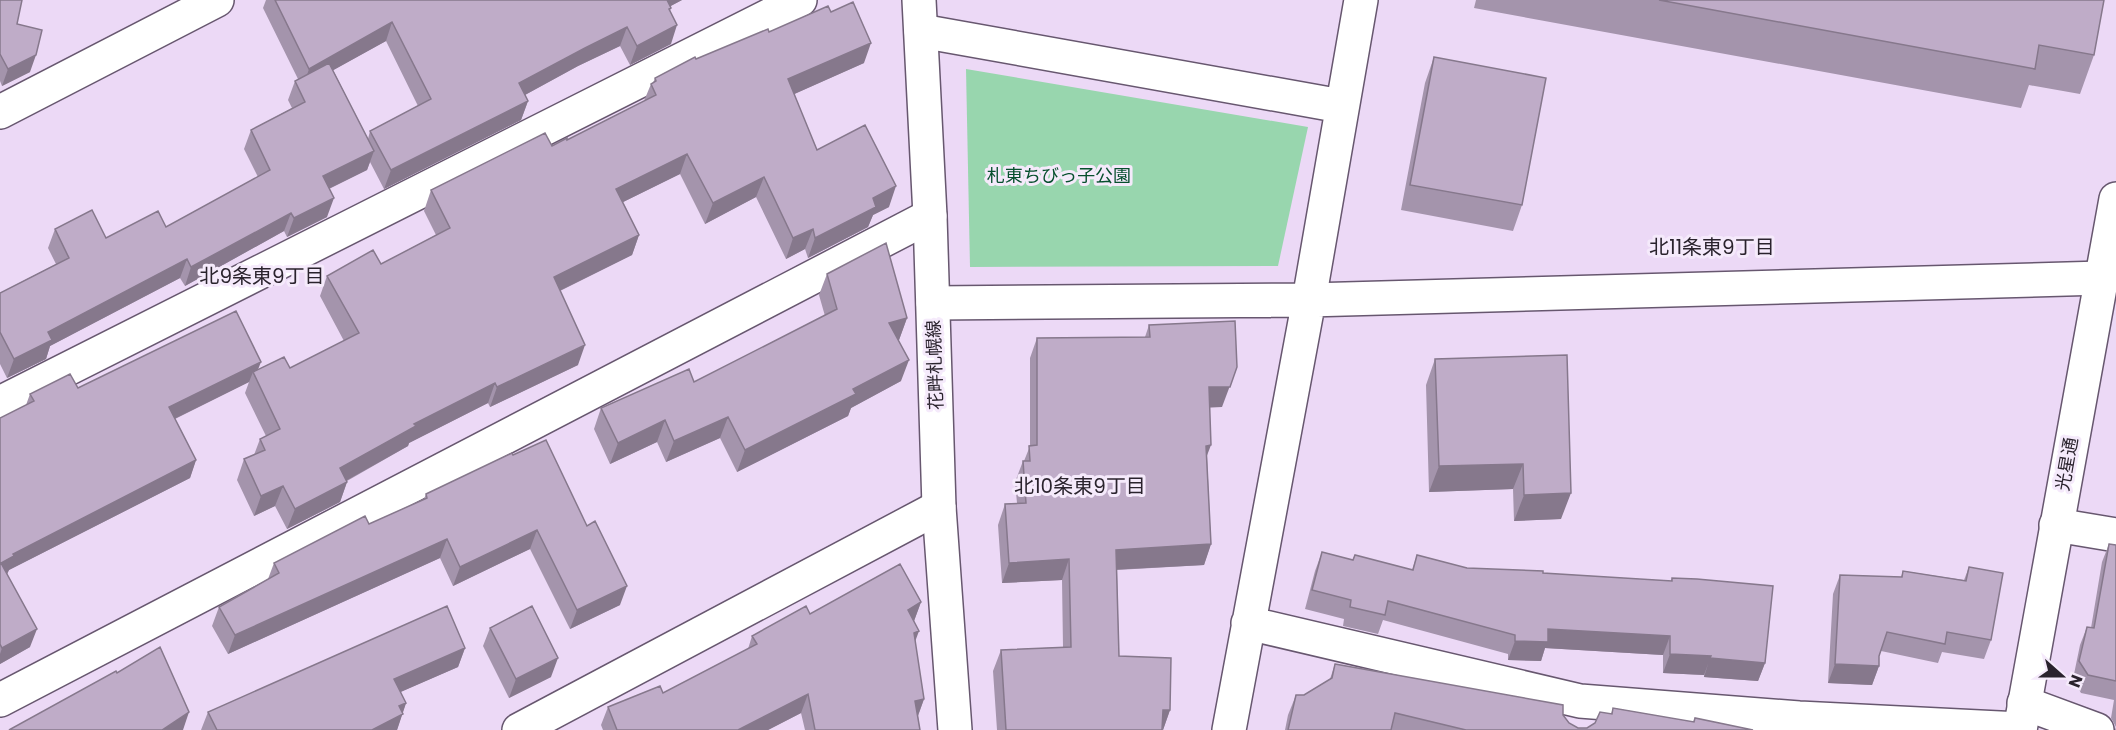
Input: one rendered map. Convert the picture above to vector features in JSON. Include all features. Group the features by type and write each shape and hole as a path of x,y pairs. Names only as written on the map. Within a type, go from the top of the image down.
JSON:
{"street":[{"path":"0,112 217,0"},
{"path":"0,403 800,0"},
{"path":"1229,730 1309,300 1361,0"},
{"path":"920,15 1341,106"},
{"name":"花畔札幌線","path":"920,15 930,216 939,507 955,730"},
{"name":"光星通","path":"2021,721 2116,199"},
{"path":"0,700 930,216"},
{"path":"933,303 1309,300 2102,278"},
{"path":"519,730 939,507"},
{"path":"2056,525 2116,535"},
{"path":"1248,623 1577,715 1798,724 2021,721 2097,730"}],"green space":[{"name":"札東ちびっ子公園","path":"966,69 1308,127 1278,266 970,267"}],"building":[{"path":"0,0 22,0 17,24 42,30 36,55 8,69 0,54"},
{"path":"275,0 667,0 677,25 637,46 627,27 585,48 519,83 528,101 391,170 370,131 431,99 392,22 309,69"},
{"path":"1659,0 2104,0 2094,55 2039,45 2035,69"},
{"path":"853,2 871,43 788,79 817,150 865,125 896,186 873,198 876,207 815,238 813,229 793,238 764,177 713,203 687,154 616,189 639,235 554,277 585,345 497,387 495,383 414,424 416,426 340,468 347,482 295,509 283,486 261,496 244,459 265,450 260,439 280,429 253,372 284,357 290,368 359,333 327,276 373,250 381,264 450,228 431,190 545,133 552,146 567,138 567,140 656,95 651,84 656,81 655,78 695,57 696,59 768,29 769,32 828,6 831,12"},
{"path":"1434,57 1546,78 1522,205 1410,185"},
{"path":"329,63 374,151 323,176 334,198 294,218 291,213 191,267 187,259 48,332 52,340 14,359 0,332 0,293 69,258 55,229 92,210 106,238 158,211 166,227 270,170 251,130 305,102 295,81"},
{"path":"886,243 907,318 889,323 909,360 853,389 856,394 745,450 728,417 674,441 665,420 618,443 601,408 689,369 694,382 837,309 827,274"},
{"path":"236,311 261,362 169,407 196,460 13,554 14,556 1,563 37,629 2,648 0,644 0,418 34,401 30,394 70,374 78,388"},
{"path":"1235,321 1237,367 1230,387 1209,387 1211,445 1206,446 1211,544 1116,550 1119,656 1171,658 1170,710 1163,710 1162,730 1006,730 1001,650 1071,647 1069,559 1009,563 1005,504 1026,503 1023,461 1030,461 1029,446 1037,445 1037,338 1150,337 1149,325"},
{"path":"1567,355 1571,493 1524,495 1523,464 1439,466 1435,359"},
{"path":"546,440 587,526 595,521 627,586 577,610 537,530 460,567 447,539 235,635 219,607 279,573 274,563 365,516 369,524 427,498 426,494 512,453 513,455"},
{"path":"2109,544 2116,545 2116,681 2088,675 2079,661 2087,627 2094,628"},
{"path":"1322,552 1353,560 1355,555 1413,570 1417,555 1467,568 1543,571 1543,573 1672,581 1672,578 1697,579 1773,586 1765,663 1710,658 1711,656 1670,654 1670,636 1548,629 1548,642 1515,641 1515,635 1388,601 1385,615 1350,607 1351,600 1312,590"},
{"path":"900,564 921,602 908,610 919,631 914,633 924,699 915,701 920,730 815,730 808,694 738,730 617,730 608,707 660,686 663,693 757,644 752,636 806,606 810,614"},
{"path":"1969,567 2003,573 1991,640 1947,632 1945,644 1887,632 1879,656 1879,666 1835,664 1840,575 1902,577 1903,571 1966,581"},
{"path":"447,606 465,648 394,679 406,703 399,706 403,714 372,730 217,730 208,712"},
{"path":"532,606 558,658 516,679 490,628"},
{"path":"160,647 189,712 162,730 9,730 116,671 117,673"},
{"path":"1335,664 1563,705 1563,715 1569,723 1578,728 1587,728 1595,723 1600,712 1612,714 1613,708 1694,722 1695,718 1753,730 1466,730 1395,713 1391,730 1288,730 1296,695 1304,695 1332,678"}],"district":[{"name":"北11条東9丁目","path":"1712,247"},
{"name":"北9条東9丁目","path":"262,276"},
{"name":"北10条東9丁目","path":"1080,486"}]}
